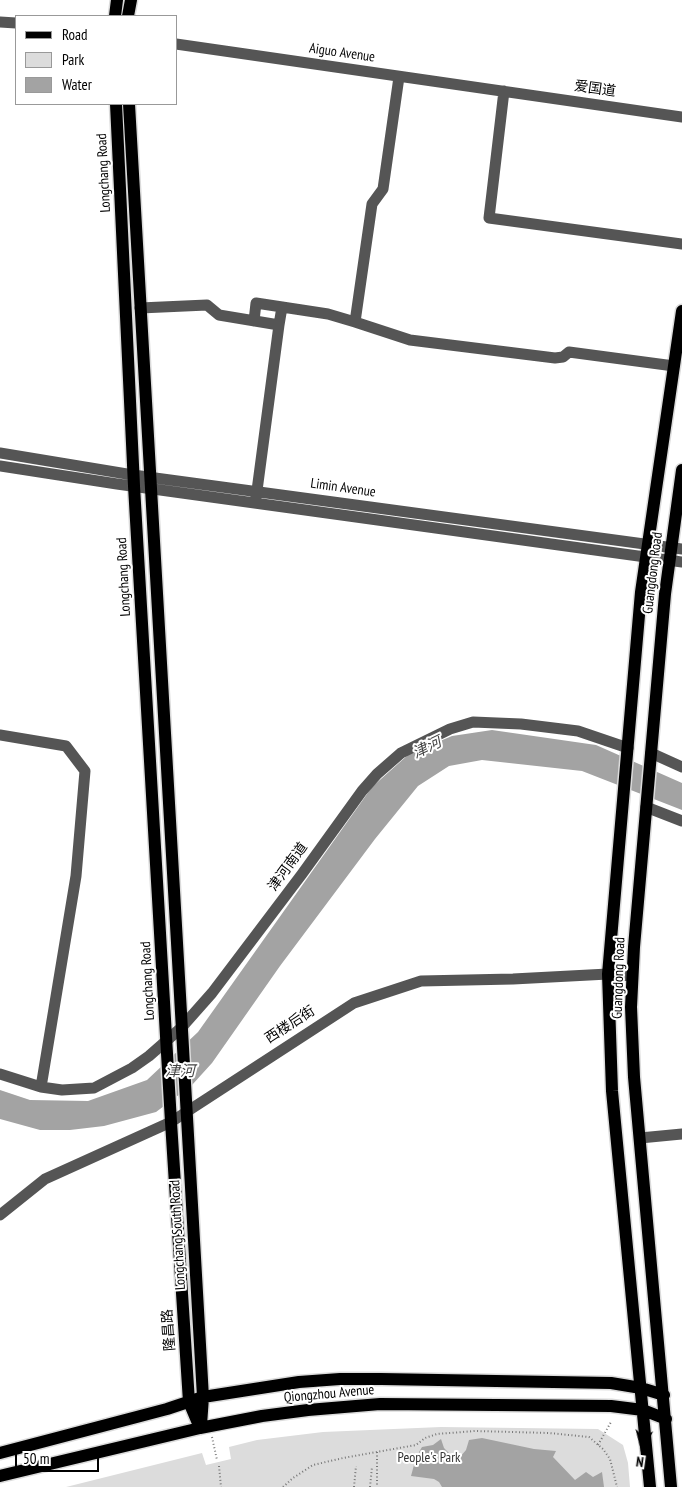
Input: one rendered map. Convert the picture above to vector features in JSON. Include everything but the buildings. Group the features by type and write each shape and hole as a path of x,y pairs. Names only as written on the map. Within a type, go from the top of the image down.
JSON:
{"main road":[{"path":"115,15 117,0"},
{"path":"128,15 130,0"},
{"name":"Longchang Road","path":"116,105 134,480 167,1045"},
{"name":"Longchang Road","path":"129,105 152,482 182,1041"},
{"name":"Guangdong Road","path":"650,1487 612,1091 608,974 641,592 682,311"},
{"name":"Guangdong Road","path":"671,1487 634,1077 632,976 651,753 682,470"},
{"name":"Longchang South Road","path":"182,1041 205,1427"},
{"name":"隆昌路","path":"167,1045 189,1402 205,1427"},
{"name":"Qiongzhou Avenue","path":"0,1453 203,1397 299,1382 340,1379 611,1383 640,1388 664,1395"},
{"name":"Qiongzhou Avenue","path":"0,1476 205,1427 262,1416 308,1410 380,1404 611,1406 643,1410 666,1419"}],"street":[{"path":"0,22 15,24"},
{"name":"Aiguo Avenue","path":"178,44 504,91"},
{"path":"355,322 372,204 383,188 400,76"},
{"path":"504,91 489,218 682,244"},
{"name":"爱国道","path":"504,91 682,117"},
{"path":"254,321 256,303 328,314 410,340 555,358 563,357 569,352 674,366"},
{"path":"140,308 207,305 220,315 279,325"},
{"path":"256,497 282,307"},
{"name":"Limin Avenue","path":"0,453 134,480"},
{"name":"Limin Avenue","path":"0,466 152,482 647,550 674,552 682,562"},
{"name":"津河南道","path":"0,1074 41,1087 62,1090 94,1088 132,1068 167,1045 228,973 362,791 376,774 401,753 450,729 473,722 521,724 578,731 628,748"},
{"path":"0,735 66,746 85,771 76,876 41,1087"},
{"path":"651,753 682,767"},
{"path":"646,807 682,821"},
{"name":"西楼后街","path":"0,1215 45,1180 170,1117 354,1003 421,981 608,974 632,976"},
{"path":"640,1138 682,1134"}],"path":[{"path":"598,1445 611,1422"},
{"path":"205,1427 217,1460"},
{"path":"284,1487 293,1478 313,1465 328,1460 416,1445 424,1438 437,1434 475,1431 549,1433 589,1437 610,1459 616,1487"},
{"path":"406,1447 406,1452"},
{"path":"377,1452 377,1487"},
{"path":"219,1466 221,1487"},
{"path":"354,1487 356,1466"},
{"path":"370,1487 372,1467"}],"green space":[{"name":"People's Park","path":"441,1427 598,1429 623,1445 628,1463 630,1487 66,1487 202,1453 206,1465 231,1459 229,1447 257,1440 323,1432"}],"water":[{"name":"津河","path":"492,730 596,745 682,783 682,810 582,771 482,760 449,766 418,786 375,839 280,966 212,1063 192,1085 156,1112 104,1126 70,1130 40,1130 0,1119 0,1090 30,1100 88,1101 147,1080 198,1032 372,787 409,754 452,736"},
{"path":"482,1438 534,1449 556,1451 553,1457 575,1480 586,1472 593,1477 602,1472 604,1487 442,1487 434,1479 411,1476 414,1465 422,1456 419,1452 422,1447 433,1445 441,1439 444,1448 453,1457 460,1457 466,1450 469,1440"}]}
